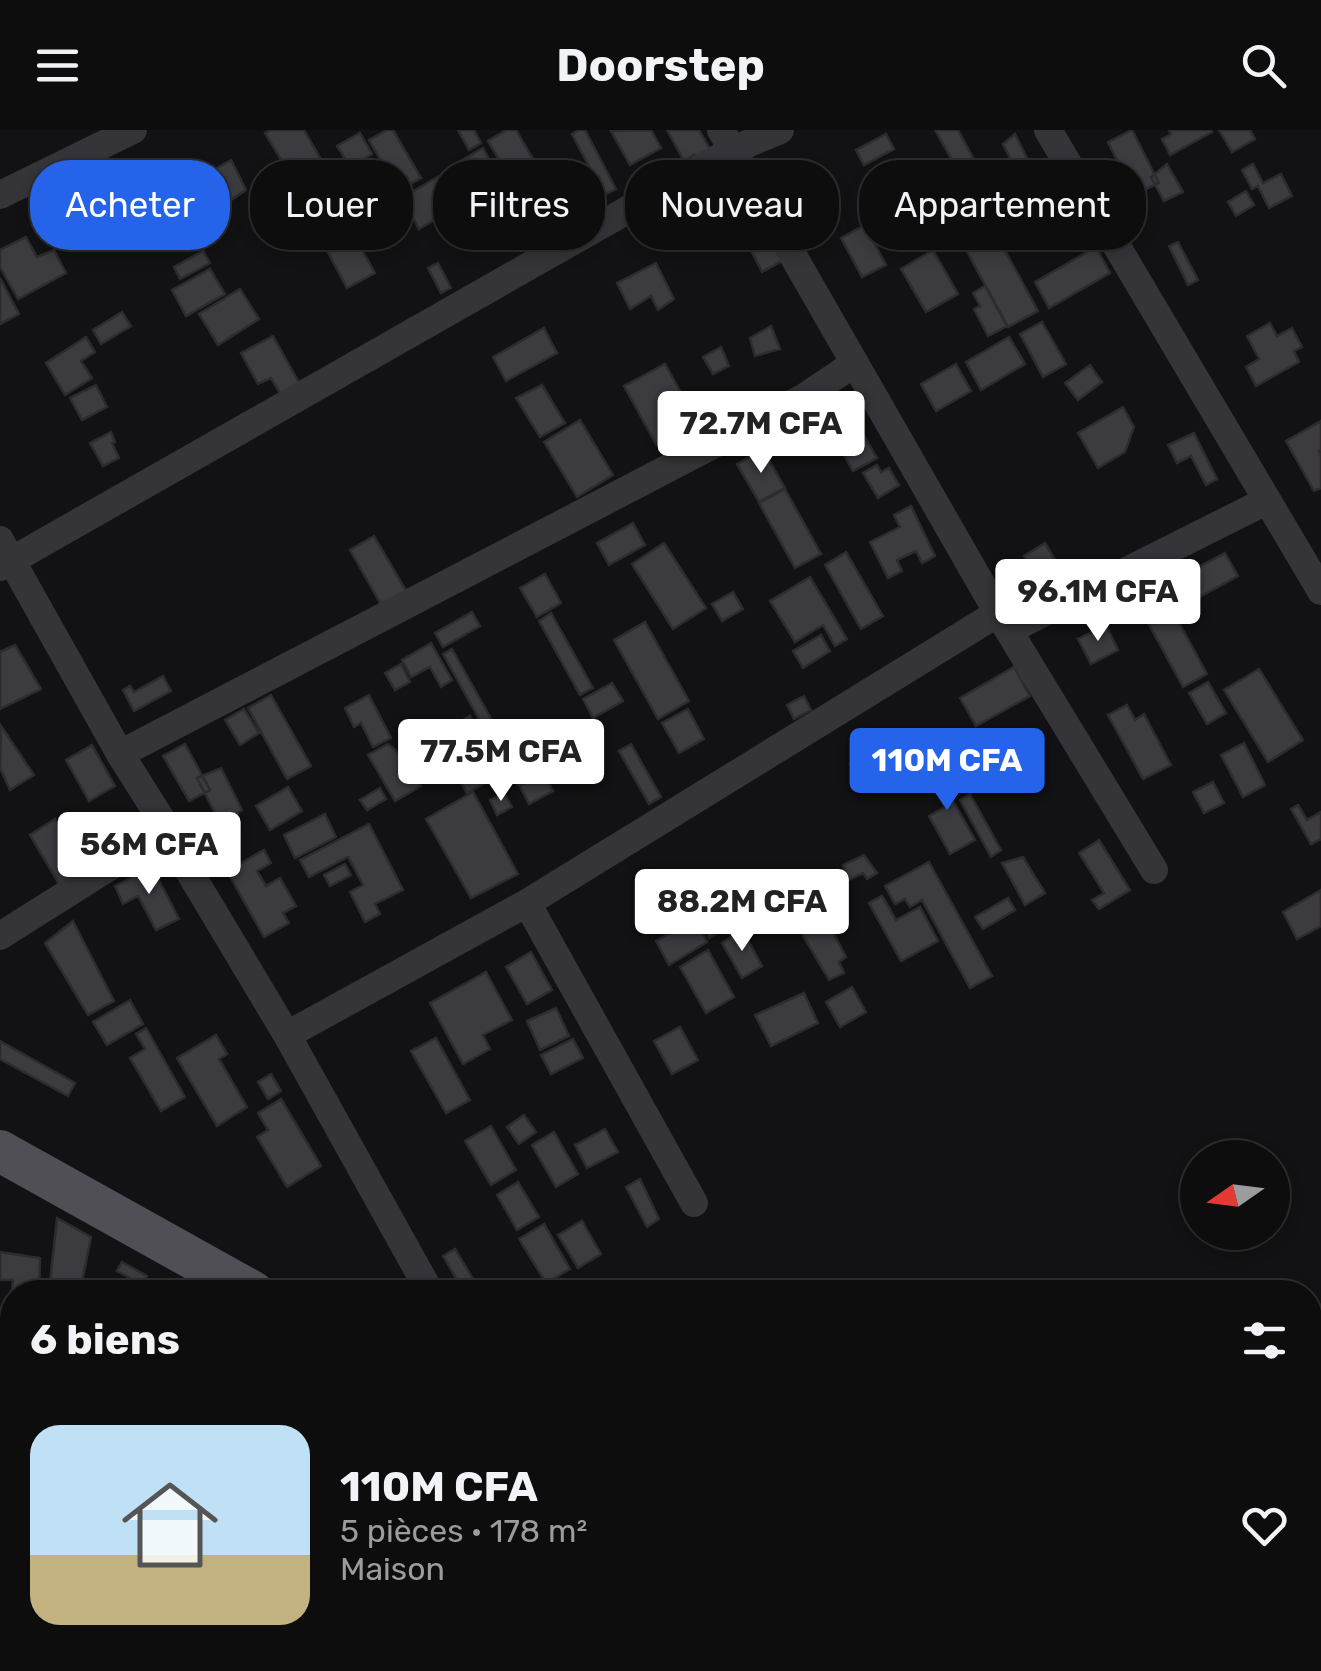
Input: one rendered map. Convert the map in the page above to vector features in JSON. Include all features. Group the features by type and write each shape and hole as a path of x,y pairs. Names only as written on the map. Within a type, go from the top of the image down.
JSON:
{"main road":[{"path":"0,1151 221,1280"}],"street":[{"path":"0,195 133,130"},
{"path":"423,1280 287,1035 4,556 727,140 780,130"},
{"path":"1048,130 1321,591"},
{"path":"727,140 1004,622 1154,870"},
{"path":"120,754 803,398 855,363"},
{"path":"287,1035 528,903 1004,622 1266,501"},
{"path":"0,936 168,830"},
{"path":"528,903 694,1203"}],"building":[{"path":"304,130 321,160 281,160 265,133"},
{"path":"393,130 410,160 380,160 369,140"},
{"path":"458,130 474,130 481,143 469,150"},
{"path":"506,130 516,130 534,160 499,160 488,141"},
{"path":"585,130 601,160 586,160 572,134"},
{"path":"651,130 661,148 639,160 627,160 611,131"},
{"path":"667,130 699,130 715,158 697,160 694,155 683,160"},
{"path":"935,130 958,130 974,160 952,160"},
{"path":"1132,130 1159,183 1146,189 1146,160 1117,160 1108,142"},
{"path":"1169,130 1212,132 1170,155 1162,139 1171,134"},
{"path":"1219,130 1250,130 1255,139 1232,152"},
{"path":"360,133 372,154 362,160 346,160 337,146"},
{"path":"886,134 894,149 873,160 861,160 856,150"},
{"path":"1015,134 1028,160 1011,160 1003,144"},
{"path":"483,148 489,160 462,160"},
{"path":"230,161 246,190 230,201"},
{"path":"413,164 421,178 413,183"},
{"path":"1167,164 1183,192 1164,201 1151,177"},
{"path":"1253,164 1263,183 1281,174 1292,196 1269,208 1258,186 1252,189 1242,170"},
{"path":"605,168 616,189 605,194"},
{"path":"433,180 433,221 419,229 413,218 413,192"},
{"path":"1246,191 1254,205 1236,216 1228,202"},
{"path":"859,228 859,250 878,250 886,265 862,277 841,238"},
{"path":"26,237 37,257 54,250 66,273 18,299 0,267 0,250"},
{"path":"1178,242 1198,280 1188,285 1169,246"},
{"path":"327,250 362,250 375,273 347,288"},
{"path":"751,250 776,250 782,261 762,272"},
{"path":"933,250 958,294 926,312 901,269"},
{"path":"966,250 1005,250 1038,311 1008,327"},
{"path":"1091,250 1098,250 1110,273 1049,308 1035,282"},
{"path":"203,251 210,263 180,279 174,267"},
{"path":"438,263 451,288 441,293 428,268"},
{"path":"656,263 674,299 658,310 651,296 630,309 617,283"},
{"path":"210,269 225,294 186,316 172,290"},
{"path":"0,278 19,314 0,324"},
{"path":"985,286 1007,326 988,336 974,309 980,306 973,293"},
{"path":"240,289 259,319 218,345 199,314"},
{"path":"122,312 131,326 101,344 93,330"},
{"path":"1042,322 1066,364 1043,377 1020,334"},
{"path":"1270,323 1277,336 1292,328 1302,347 1294,351 1299,362 1256,386 1246,367 1259,359 1247,336"},
{"path":"771,326 780,349 755,356 750,338"},
{"path":"544,328 557,353 506,381 493,357"},
{"path":"273,336 302,388 283,398 271,378 258,384 241,353"},
{"path":"86,337 95,352 81,361 92,378 65,395 46,363"},
{"path":"1009,337 1025,364 981,390 966,362"},
{"path":"721,347 729,366 713,374 703,357"},
{"path":"665,364 698,423 656,444 624,386"},
{"path":"956,364 971,391 936,411 921,384"},
{"path":"1090,365 1102,382 1078,400 1065,383"},
{"path":"96,385 107,407 82,420 70,398"},
{"path":"542,385 565,423 540,437 516,398"},
{"path":"845,403 877,458 853,471 823,417"},
{"path":"1123,407 1134,427 1125,452 1098,468 1078,433"},
{"path":"580,420 613,475 577,497 544,442"},
{"path":"1321,421 1321,488 1314,491 1286,441"},
{"path":"111,432 119,458 103,466 90,443"},
{"path":"1194,433 1217,479 1206,485 1191,456 1177,463 1168,445"},
{"path":"763,450 785,488 759,502 737,464"},
{"path":"877,465 881,472 889,468 899,485 878,498 863,473"},
{"path":"785,489 821,554 795,568 759,503"},
{"path":"911,506 935,556 922,563 916,551 897,560 902,571 888,578 870,542 900,527 894,515"},
{"path":"633,523 645,545 609,565 597,543"},
{"path":"374,536 408,594 383,608 350,550"},
{"path":"664,543 706,608 673,629 632,564"},
{"path":"1045,543 1061,570 1041,583 1024,556"},
{"path":"846,552 883,616 861,629 825,565"},
{"path":"1225,553 1238,576 1194,600 1182,576"},
{"path":"545,574 561,603 537,617 520,588"},
{"path":"810,577 847,639 835,646 823,625 795,642 770,601"},
{"path":"733,592 743,609 722,621 712,604"},
{"path":"1170,606 1207,674 1183,687 1146,619"},
{"path":"472,612 480,626 443,647 435,633"},
{"path":"551,613 593,688 580,695 539,621"},
{"path":"645,622 689,701 658,719 614,640"},
{"path":"1106,625 1118,650 1091,664 1078,639"},
{"path":"821,635 830,651 803,668 793,651"},
{"path":"431,643 452,680 441,687 430,667 411,677 402,660"},
{"path":"15,645 41,689 0,709 0,652"},
{"path":"452,649 498,731 489,737 443,654"},
{"path":"401,664 410,682 395,690 385,673"},
{"path":"1014,667 1030,696 976,726 960,698"},
{"path":"1259,669 1303,740 1268,762 1224,690"},
{"path":"163,676 171,691 134,711 123,690 130,686 134,692"},
{"path":"1208,682 1226,713 1207,724 1189,693"},
{"path":"612,683 623,701 593,718 583,699"},
{"path":"271,695 311,766 287,779 248,708"},
{"path":"369,695 391,738 373,747 361,723 354,727 345,708"},
{"path":"804,696 811,710 794,719 787,705"},
{"path":"1127,705 1135,720 1144,714 1171,765 1143,779 1108,715"},
{"path":"244,709 259,733 240,745 225,720"},
{"path":"688,709 704,739 679,753 662,723"},
{"path":"470,716 486,745 452,764 436,735"},
{"path":"1,726 34,775 10,790 0,768"},
{"path":"523,735 543,771 518,785 499,749"},
{"path":"1244,743 1265,785 1243,797 1221,755"},
{"path":"185,744 210,790 189,801 163,756"},
{"path":"388,744 404,757 421,786 395,801 368,755"},
{"path":"631,744 661,797 649,804 619,751"},
{"path":"888,744 894,756 882,762 890,778 867,790 850,764"},
{"path":"92,745 115,786 89,801 66,760"},
{"path":"486,749 501,774 467,793 453,768"},
{"path":"926,753 975,840 950,854 929,816 945,807 917,758"},
{"path":"221,768 242,810 221,825 197,778"},
{"path":"543,773 553,791 529,804 520,786"},
{"path":"1213,782 1224,803 1204,813 1193,792"},
{"path":"288,787 302,811 270,830 256,806"},
{"path":"380,788 386,799 367,810 360,800"},
{"path":"473,792 518,874 471,898 426,819"},
{"path":"504,793 512,807 497,815 490,800"},
{"path":"970,794 1001,850 991,857 960,800"},
{"path":"1298,805 1307,820 1321,812 1321,839 1311,844 1291,809"},
{"path":"325,814 336,837 295,858 284,835"},
{"path":"55,819 88,874 62,889 30,835"},
{"path":"369,824 403,890 375,904 380,914 365,922 350,892 363,885 348,857 309,877 300,860"},
{"path":"1099,840 1130,890 1099,909 1092,900 1104,893 1079,853"},
{"path":"264,850 271,863 257,871 266,886 280,878 296,906 283,913 289,923 264,937 227,871"},
{"path":"864,855 877,873 867,879 863,873 849,880 843,865"},
{"path":"1023,857 1045,893 1025,905 1002,863"},
{"path":"929,862 992,976 970,988 922,900 910,907 905,899 895,904 885,886"},
{"path":"345,864 351,875 330,886 324,875"},
{"path":"152,867 179,919 156,930 138,896 123,904 115,886"},
{"path":"707,889 726,928 709,938 691,895"},
{"path":"1321,890 1321,926 1297,939 1283,912"},
{"path":"882,896 896,920 920,907 938,941 901,961 869,903"},
{"path":"1008,898 1015,910 983,929 975,917"},
{"path":"823,913 846,957 839,962 844,973 829,980 798,927"},
{"path":"695,919 707,942 669,965 656,941"},
{"path":"73,921 114,1001 88,1015 45,943"},
{"path":"742,929 762,966 742,978 722,943"},
{"path":"708,950 734,997 706,1013 680,967"},
{"path":"531,952 552,990 527,1004 506,967"},
{"path":"486,972 512,1020 483,1035 490,1049 463,1064 430,1003"},
{"path":"852,987 866,1012 840,1027 826,1002"},
{"path":"804,993 818,1023 771,1046 755,1015"},
{"path":"130,1000 143,1024 107,1045 93,1022"},
{"path":"556,1008 569,1036 540,1050 527,1021"},
{"path":"680,1027 698,1060 672,1074 654,1041"},
{"path":"146,1028 185,1097 161,1111 130,1058 145,1049 136,1034"},
{"path":"216,1035 227,1054 219,1059 247,1107 217,1126 177,1058"},
{"path":"436,1038 470,1100 446,1113 411,1051"},
{"path":"573,1039 583,1058 551,1074 541,1055"},
{"path":"0,1041 75,1083 68,1096 0,1059"},
{"path":"271,1074 281,1091 268,1099 258,1082"},
{"path":"281,1099 321,1166 287,1187 257,1137 268,1130 258,1113"},
{"path":"524,1115 536,1132 519,1144 507,1127"},
{"path":"491,1126 516,1170 491,1185 465,1141"},
{"path":"605,1129 618,1152 587,1168 575,1145"},
{"path":"554,1132 578,1174 556,1187 532,1145"},
{"path":"640,1179 659,1219 647,1227 626,1187"},
{"path":"518,1182 539,1217 517,1230 497,1195"},
{"path":"57,1218 91,1237 82,1280 50,1280"},
{"path":"582,1221 601,1254 578,1268 558,1235"},
{"path":"544,1224 570,1269 544,1280 519,1239"},
{"path":"455,1249 474,1280 457,1280 443,1256"},
{"path":"0,1252 40,1258 39,1280 0,1280"},
{"path":"122,1262 147,1276 145,1280 133,1280 117,1271"}]}
